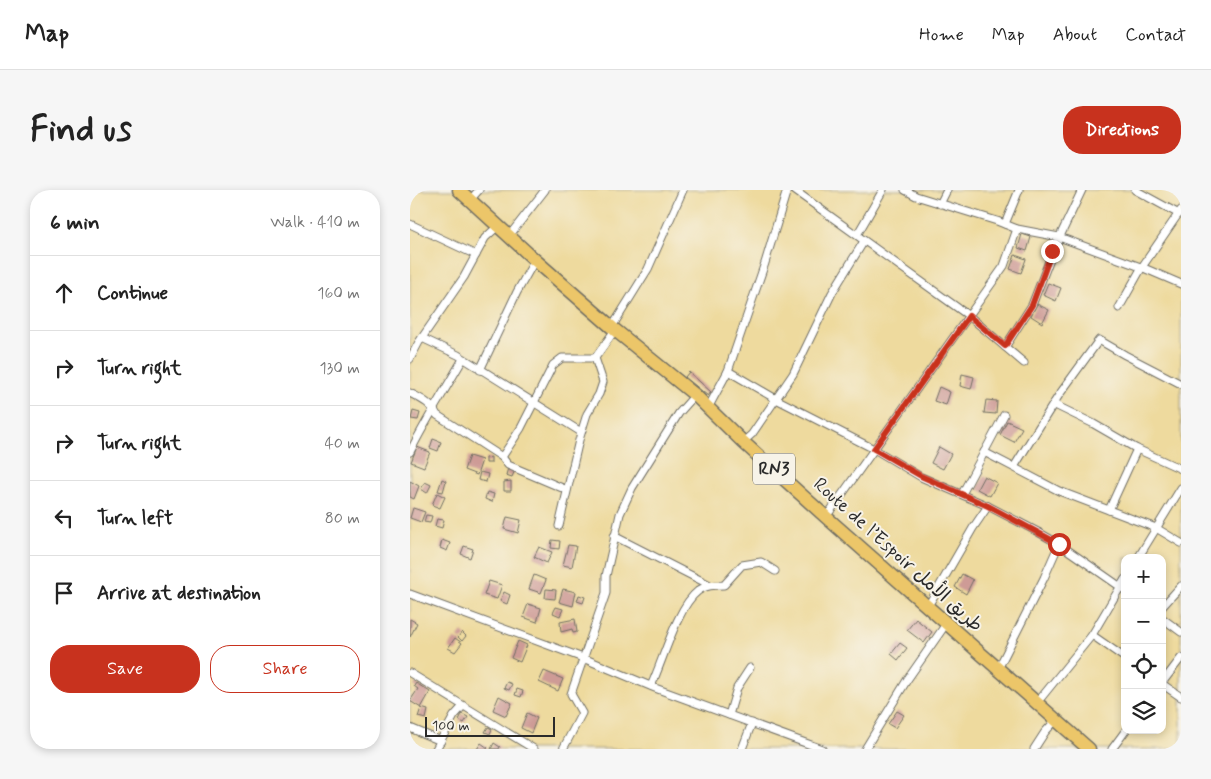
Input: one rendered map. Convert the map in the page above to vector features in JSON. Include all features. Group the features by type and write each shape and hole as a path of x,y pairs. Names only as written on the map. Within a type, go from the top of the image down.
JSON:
{"highway":[{"name":"Route de l’Espoir طريق الأمل","path":"459,190 613,329 695,395 743,442 826,517 1089,749"}],"street":[{"path":"469,200 479,190"},
{"path":"509,236 545,190"},
{"path":"595,358 648,269 683,190"},
{"path":"708,408 728,371 765,263 787,190"},
{"path":"794,190 969,316 1024,364"},
{"path":"857,235 883,190"},
{"path":"905,190 916,196 1017,229 1059,237 1142,267 1181,284"},
{"path":"940,204 947,190"},
{"path":"1005,224 1019,190"},
{"path":"1005,346 1032,305 1059,237 1082,190"},
{"path":"1119,308 1142,267 1180,212 1135,190"},
{"path":"410,224 476,255"},
{"path":"410,359 464,276 486,238 498,226"},
{"path":"826,517 1004,266 1017,229"},
{"path":"743,442 752,434 793,374 832,292 864,240"},
{"path":"480,370 517,292 535,260"},
{"path":"422,338 463,359 582,432"},
{"path":"1014,467 1053,404 1100,340 1181,384"},
{"path":"502,457 521,428 554,366 562,358 595,358"},
{"path":"559,526 566,490 587,414 599,394 603,382 595,358"},
{"path":"410,452 433,408 463,359"},
{"path":"728,371 776,399 874,449 921,476 988,506 1059,544 1121,587"},
{"path":"410,393 424,400 433,408 437,415 502,457 508,464 566,490"},
{"path":"563,749 582,713 571,694 606,593 606,576 620,514 632,488 679,413 695,395"},
{"path":"1053,404 1092,423 1137,449 1181,469"},
{"path":"962,494 1004,415"},
{"path":"1108,510 1137,449"},
{"path":"984,452 1059,491 1156,528 1181,543"},
{"path":"1140,554 1181,488"},
{"path":"928,606 973,528 988,506"},
{"path":"614,536 710,585"},
{"path":"998,669 1059,544"},
{"path":"651,686 660,668 673,631 686,605 697,591 710,585 724,585 742,565 761,562 775,571"},
{"path":"1166,603 1181,586"},
{"path":"1036,704 1092,635 1121,591"},
{"path":"410,594 822,749"},
{"path":"1166,621 1181,632"},
{"path":"865,749 907,680 946,624"},
{"path":"1092,635 1121,655"},
{"path":"1166,679 1181,658"},
{"path":"729,715 738,688 750,668"},
{"path":"410,673 534,749"},
{"path":"1166,687 1181,697"},
{"path":"436,749 454,716 463,706"},
{"path":"1034,749 1045,732 1056,720"},
{"path":"742,749 752,723"},
{"path":"410,728 441,740"},
{"path":"1112,749 1123,734"}],"sand":[{"path":"410,190 1181,190 1181,749 410,749"}],"building":[{"path":"1022,234 1031,237 1027,251 1018,248"},
{"path":"1015,255 1026,259 1021,273 1010,269"},
{"path":"1048,283 1061,288 1056,301 1043,295"},
{"path":"1037,304 1049,310 1042,323 1031,316"},
{"path":"689,372 711,392 708,396 685,377"},
{"path":"962,374 974,377 971,389 960,386"},
{"path":"939,387 950,392 946,405 934,401"},
{"path":"986,400 997,401 996,414 984,413"},
{"path":"413,411 420,413 418,420 411,419"},
{"path":"1007,421 1022,428 1014,442 1000,435"},
{"path":"433,439 441,442 438,451 430,448"},
{"path":"417,447 430,452 424,467 411,462"},
{"path":"939,447 951,454 943,469 931,463"},
{"path":"469,456 482,460 477,475 464,470"},
{"path":"491,457 491,463 486,463 486,458"},
{"path":"508,468 515,470 512,477 506,475"},
{"path":"480,472 488,474 486,482 478,480"},
{"path":"984,476 997,483 990,496 977,489"},
{"path":"442,479 446,481 443,492 438,491"},
{"path":"410,481 419,486 414,499 410,497"},
{"path":"511,481 511,491 504,491 504,482"},
{"path":"425,482 431,485 427,493 421,489"},
{"path":"487,492 494,494 492,502 485,499"},
{"path":"437,493 445,497 440,508 432,505"},
{"path":"413,508 425,512 421,522 410,518"},
{"path":"426,515 432,516 430,523 424,522"},
{"path":"507,517 521,520 518,533 504,529"},
{"path":"437,519 444,520 442,528 435,526"},
{"path":"442,540 450,543 447,551 440,548"},
{"path":"552,540 560,541 559,549 551,548"},
{"path":"568,545 576,546 572,567 563,565"},
{"path":"464,546 473,549 470,558 461,554"},
{"path":"539,547 552,552 547,563 534,557"},
{"path":"962,574 973,580 966,594 955,587"},
{"path":"534,575 546,580 541,593 529,589"},
{"path":"489,581 502,585 497,599 484,595"},
{"path":"546,589 556,590 555,599 545,598"},
{"path":"563,589 576,592 573,606 559,602"},
{"path":"504,592 510,595 507,604 500,601"},
{"path":"579,595 585,597 583,603 577,601"},
{"path":"528,604 541,608 537,622 523,617"},
{"path":"556,607 563,609 560,616 553,613"},
{"path":"410,619 417,623 410,637"},
{"path":"575,619 577,632 573,633 572,629 561,632 560,622"},
{"path":"916,619 932,632 924,643 907,630"},
{"path":"462,632 466,636 462,641 458,637"},
{"path":"455,638 462,643 455,652 448,648"},
{"path":"518,641 527,645 520,662 511,658"},
{"path":"900,643 907,648 898,660 891,654"},
{"path":"544,671 563,679 558,691 539,682"},
{"path":"507,682 512,684 509,690 504,688"},
{"path":"416,683 430,692 421,708 410,701 418,689 414,686"},
{"path":"517,689 523,691 521,697 515,695"},
{"path":"499,696 512,703 506,716 493,710"},
{"path":"421,708 428,710 426,719 418,717"},
{"path":"897,711 904,715 895,728 888,724"},
{"path":"527,713 537,718 531,733 521,728"},
{"path":"462,714 468,717 464,723 459,720"},
{"path":"488,727 492,729 490,734 485,732"},
{"path":"481,743 488,748 477,749"},
{"path":"494,743 500,747 499,749 491,749"}],"route":[{"path":"1052,251 1032,305 1005,346 969,316 874,449 921,476 988,506 1059,544"}]}
